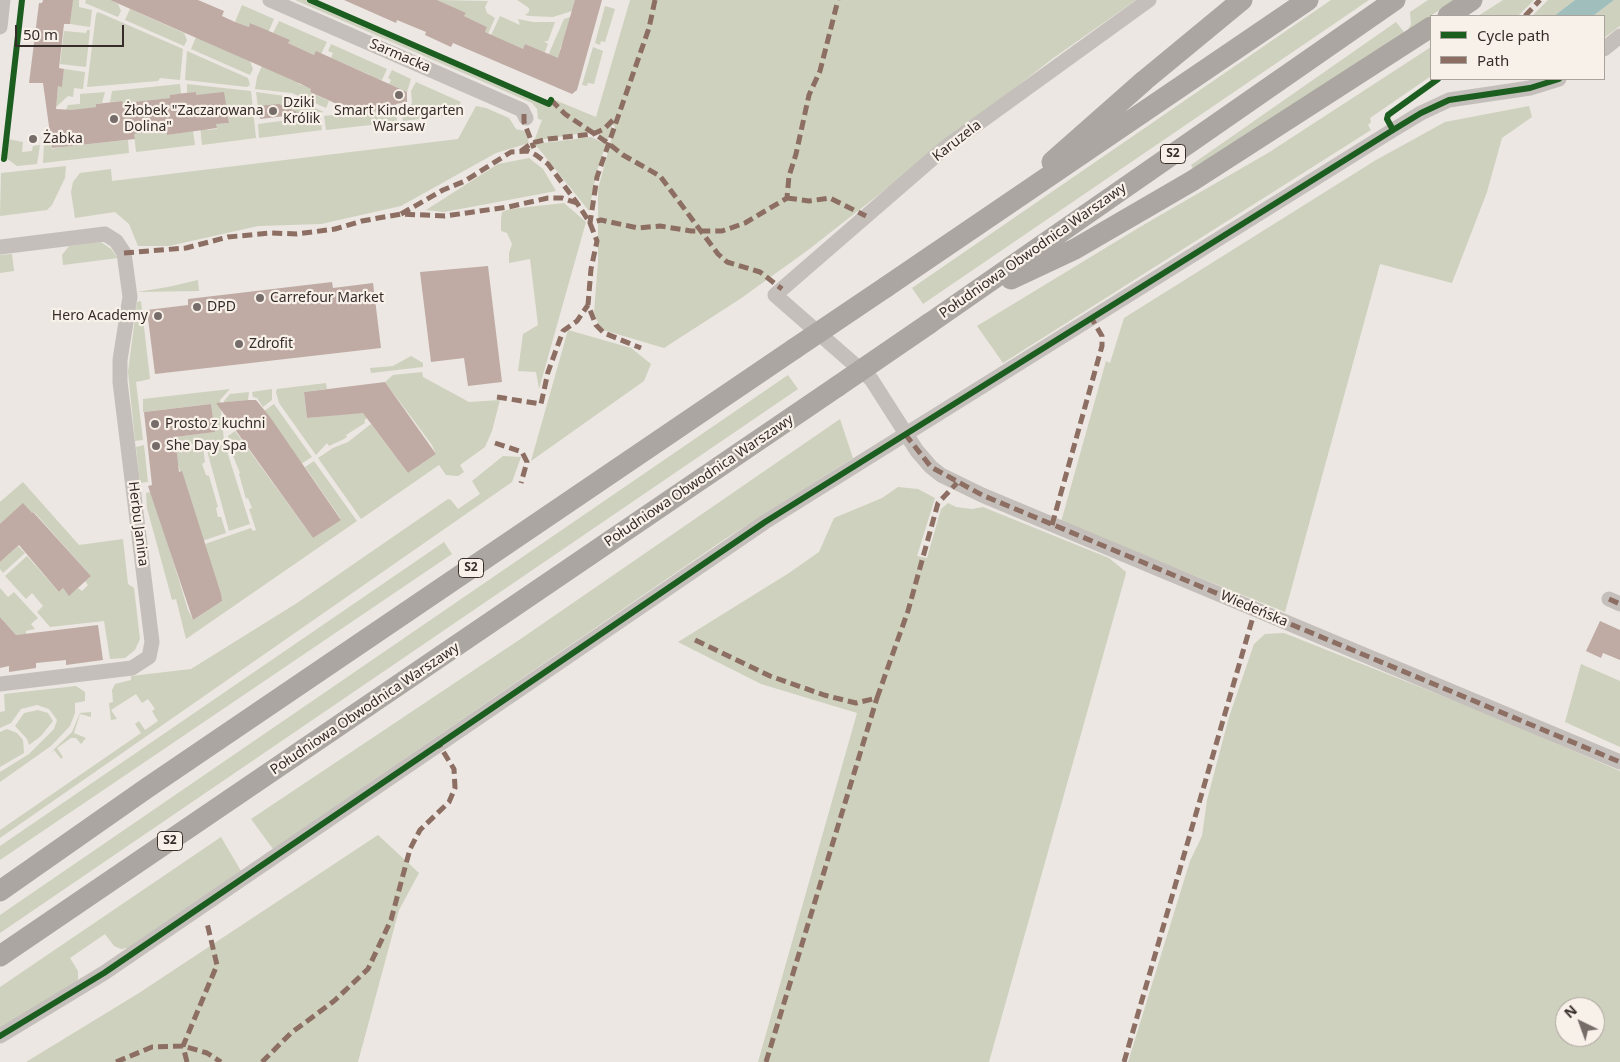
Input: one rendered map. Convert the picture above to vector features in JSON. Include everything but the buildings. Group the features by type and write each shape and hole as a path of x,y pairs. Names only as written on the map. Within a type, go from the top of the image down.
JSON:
{"highway":[{"path":"983,223 1144,80 1242,0"},
{"name":"S2","path":"0,890 147,788 983,223 1308,0"},
{"name":"Południowa Obwodnica Warszawy","path":"0,956 952,308 1395,0"},
{"path":"1450,15 1472,0"},
{"path":"952,308 1075,249 1192,181 1430,28"}],"street":[{"path":"0,27 3,0"},
{"name":"Sarmacka","path":"270,0 522,110 526,118"},
{"name":"Karuzela","path":"775,295 947,146 1149,0"},
{"path":"1605,48 1620,36"},
{"path":"0,1036 104,973 725,548 1421,113 1464,97 1530,88 1556,80"},
{"name":"Herbu Janina","path":"0,247 105,234 116,241 124,253 130,282 130,297 120,360 120,382 149,611 151,650 144,662 132,668 0,684"},
{"name":"Wiedeńska","path":"775,295 871,378 905,434 931,468 982,495 1620,762"}],"green space":[{"path":"68,0 79,0 79,7 92,10 90,27 70,24 72,7"},
{"path":"86,0 110,0 118,4 121,11 118,17 85,3"},
{"path":"295,0 306,0 547,105 550,98 596,117 630,0 1136,0 1052,59 808,250 740,299 664,348 600,329 594,312 598,262 598,189 615,126 612,125 608,140 594,131 534,141 542,120 538,119 537,109 532,103"},
{"path":"437,0 488,1 485,7 487,13 495,18 488,34 485,32 487,27 464,16 466,13 450,10 452,7"},
{"path":"517,0 575,0 575,10 553,17 529,16 525,15 529,12 529,8"},
{"path":"1331,0 1369,0 923,304 912,288"},
{"path":"1428,0 1455,0 1193,169 1191,165 1396,22 1404,32 1408,30 1411,24 1410,12"},
{"path":"1503,0 1534,0 1519,15 1480,15"},
{"path":"1548,0 1575,0 1555,15 1533,15"},
{"path":"1614,0 1620,0 1620,26 1605,37 1605,15 1594,15"},
{"path":"242,5 274,19 268,33 251,23 249,27 235,22"},
{"path":"605,6 615,9 605,42 601,41 600,45 595,43"},
{"path":"130,9 184,33 187,40 184,46 125,20"},
{"path":"98,12 183,49 180,80 160,78 158,81 87,87 96,14"},
{"path":"500,16 520,25 518,19 533,22 555,22 548,41 544,41 548,44 542,59 543,52 525,44 523,50 491,35"},
{"path":"573,16 560,49 559,65 546,60 564,19"},
{"path":"279,21 327,42 321,54 314,55 288,43 289,40 273,33"},
{"path":"87,30 90,30 86,67 60,64 64,31 86,33"},
{"path":"196,37 250,61 253,69 250,75 191,49"},
{"path":"331,44 387,69 382,80 370,77 370,75 331,58 333,53 328,51"},
{"path":"593,47 603,51 594,84 582,85"},
{"path":"1430,48 1430,77 1370,118 1371,122 1368,125 1371,130 1003,363 977,326 1145,224 1268,153"},
{"path":"187,51 248,78 250,85 247,87 185,80"},
{"path":"262,66 300,80 299,84 312,88 310,92 329,101 326,108 292,93 255,89 257,77"},
{"path":"64,69 85,72 83,89 74,88 73,97 68,96 56,107 58,86 62,86"},
{"path":"392,70 411,79 407,92 389,84 391,80 388,78"},
{"path":"416,82 461,102 454,115 403,121 401,109 407,108 412,103 411,91"},
{"path":"180,84 181,94 170,95 170,98 123,103 122,101 110,102 112,91"},
{"path":"187,84 251,91 256,138 202,145 200,126 206,125 207,130 217,129 216,124 229,123 227,108 196,95 196,92 187,93"},
{"path":"105,92 102,103 96,104 96,107 65,112 68,105 80,104 80,94"},
{"path":"256,92 292,97 324,112 296,115 296,112 258,107"},
{"path":"476,106 486,108 509,118 516,129 525,131 529,143 496,153 401,206 321,224 258,226 169,246 138,246 129,224 115,212 75,218 71,192 73,182 80,173 111,169 112,181 458,139"},
{"path":"1529,106 1532,117 1502,138 1487,192 1452,283 1380,264 1285,612 1061,522 1106,361 1110,363 1124,318 1376,160 1445,122"},
{"path":"396,108 397,122 326,130 324,116"},
{"path":"320,116 322,130 259,138 258,124"},
{"path":"166,130 167,135 193,131 195,145 136,152 134,134"},
{"path":"591,137 606,144 596,174 589,211 535,144"},
{"path":"8,139 23,142 22,152 32,151 33,146 40,145 37,164 17,166 6,158"},
{"path":"128,140 129,153 43,163 44,144 51,144 52,149 61,147 61,142 68,146"},
{"path":"529,158 543,169 556,191 444,212 426,210 498,164"},
{"path":"66,166 65,178 52,205 47,210 0,216 1,173"},
{"path":"564,203 586,222 539,389 536,372 518,371 523,334 538,325 530,259 509,263 509,253 512,244 507,233 501,231 501,219 502,212 510,209"},
{"path":"101,242 111,249 118,258 63,265 62,255 69,246"},
{"path":"12,254 14,271 0,273 0,255"},
{"path":"198,280 199,291 137,292 168,287"},
{"path":"141,301 150,379 136,382 143,440 135,441 128,372 137,302"},
{"path":"568,330 631,348 651,364 644,381 531,461"},
{"path":"411,356 423,363 423,367 371,373 370,368 393,366"},
{"path":"422,372 423,377 469,402 500,400 492,431 485,447 460,465 464,472 458,476 446,475 439,465 361,519 318,458 333,448 348,442 371,424 408,473 436,454 432,445 385,382 393,375"},
{"path":"788,375 798,389 0,933 0,915"},
{"path":"326,383 327,389 304,392 307,418 364,413 367,418 364,421 365,423 346,435 347,437 329,446 327,443 316,455 279,403 276,392 277,389"},
{"path":"230,389 220,400 224,441 176,446 175,437 215,432 211,404 143,412 143,399"},
{"path":"272,389 272,400 263,407 257,398 253,397 252,392"},
{"path":"249,392 248,400 229,402 230,412 225,413 224,401 230,394"},
{"path":"274,404 312,457 301,464 264,411"},
{"path":"840,419 853,458 725,539 273,849 251,819 522,638"},
{"path":"235,431 313,538 341,519 305,467 314,461 357,521 186,639 176,599 172,600 147,508 146,493 150,492 154,499 188,610 193,620 222,601 205,544 251,528 253,531 256,530 249,509 252,508 248,498 246,499 240,473 229,446 228,436"},
{"path":"144,445 148,482 140,483 136,447"},
{"path":"225,445 250,524 229,531 206,447"},
{"path":"203,447 205,462 202,464 206,475 209,476 218,507 216,508 218,517 221,517 226,533 202,541 176,458 177,451"},
{"path":"503,456 521,457 512,482 0,838 0,830 141,733 135,724 139,721 145,730 158,721 152,711 155,709 148,699 142,703 136,694 111,710 117,719 111,720 109,703 113,702 112,690 115,684 131,680 131,676 191,669 297,603 448,499 458,509 480,494 472,481"},
{"path":"23,482 79,545 123,539 128,584 134,588 140,639 135,650 125,658 110,659 104,621 50,627 37,612 43,606 32,593 26,599 5,576 27,556 59,592 63,588 69,595 78,588 82,591 88,585 85,581 91,576 34,512 0,524 0,502"},
{"path":"898,487 918,489 935,498 917,556 927,558 941,509 948,503 956,507 972,509 983,507 1109,558 1126,572 1125,577 989,1062 758,1062 857,713 761,684 678,642 789,573 819,552 834,518 882,498"},
{"path":"444,542 452,554 0,860 0,846"},
{"path":"18,546 25,553 3,573 0,569 0,562"},
{"path":"0,588 8,597 14,592 38,618 31,624 35,629 26,631 26,634 16,635 0,617"},
{"path":"1284,633 1493,716 1620,771 1620,1062 1128,1062 1190,861 1202,836 1207,800 1229,717 1254,644 1265,634"},
{"path":"1581,664 1620,681 1620,747 1565,722"},
{"path":"76,686 85,692 85,701 75,703 75,713 70,726 51,746 0,782 0,772 29,754 54,729 57,720 49,709 37,705 21,709 11,723 0,728 0,712 5,711 4,694"},
{"path":"38,710 48,713 53,721 41,736 29,745 27,739 15,726 24,713"},
{"path":"91,712 91,717 80,714 74,733 86,738 81,744 76,738 71,738 57,748 63,757 61,759 54,750 49,754 72,732 80,713"},
{"path":"7,729 17,733 23,740 24,753 0,767 0,732"},
{"path":"378,835 419,873 399,910 358,1062 26,1062 139,993"},
{"path":"221,837 241,871 128,948 121,949 114,946 105,934 70,958 78,971 78,979 73,986 0,1029 0,987"}],"water":[{"path":"1575,0 1614,0 1594,15 1555,15"}],"marked path":[{"path":"655,0 649,28 597,177 590,223 601,220 638,228 660,226 691,231 722,231 745,223 787,198 789,176 796,154 809,95 820,71 838,0"},
{"path":"1526,15 1540,0"},
{"path":"551,100 565,114 623,155 660,176 718,254 727,262 760,272 782,289"},
{"path":"524,114 524,122 534,148"},
{"path":"521,151 532,143 548,139 593,134 604,129 614,119"},
{"path":"401,214 443,190 465,181 511,152 528,151 536,155 548,164 577,203 590,223 597,241 591,269 588,305 596,325 604,333 641,348"},
{"path":"124,253 186,248 228,237 271,233 297,234 335,229 362,221 401,214 445,216 508,207 548,198 562,198 577,203"},
{"path":"787,198 809,201 830,198 866,216"},
{"path":"497,397 541,404 548,372 563,331 577,321 588,305"},
{"path":"1052,525 1102,346 1102,336 1092,319"},
{"path":"905,434 931,467 982,495 1620,762"},
{"path":"495,443 522,452 527,462 521,483"},
{"path":"695,640 770,676 824,695 856,703 877,698 908,611 938,503 957,483"},
{"path":"1609,599 1620,604"},
{"path":"1124,1062 1255,610"},
{"path":"766,1062 877,698"},
{"path":"262,1062 291,1033 334,1001 368,969 391,920 410,849 420,830 449,802 455,788 454,769 438,743"},
{"path":"187,1062 183,1046 217,965 207,923"},
{"path":"116,1062 152,1047 183,1046 207,1053 221,1062"}],"cycle path":[{"path":"4,159 22,0"},
{"path":"310,0 549,104 551,100"},
{"path":"1393,130 1387,119 1388,115 1437,80"},
{"path":"0,1036 104,973 765,522 1393,130 1421,113 1449,100 1530,88 1556,80"}],"place":[{"name":"Smart Kindergarten Warsaw","path":"399,95"},
{"name":"Dziki Królik","path":"273,111"},
{"name":"Żłobek \"Zaczarowana Dolina\"","path":"114,119"},
{"name":"Żabka","path":"33,139"},
{"name":"Carrefour Market","path":"260,298"},
{"name":"DPD","path":"197,307"},
{"name":"Hero Academy","path":"158,316"},
{"name":"Zdrofit","path":"239,344"},
{"name":"Prosto z kuchni","path":"155,424"},
{"name":"She Day Spa","path":"156,446"}]}
